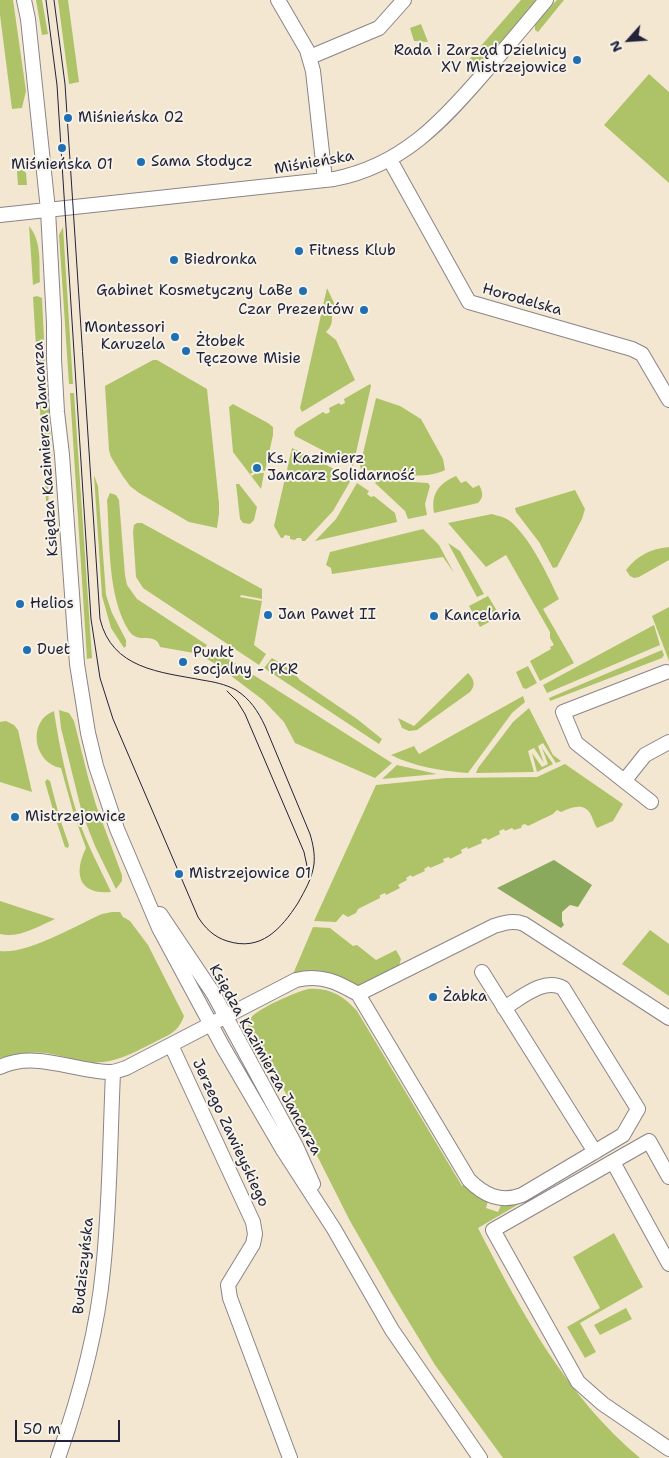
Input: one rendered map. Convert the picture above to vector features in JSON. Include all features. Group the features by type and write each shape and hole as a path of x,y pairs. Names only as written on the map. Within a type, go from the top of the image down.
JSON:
{"street":[{"name":"Księdza Kazimierza Jancarza","path":"24,0 28,19 48,210 57,412 62,455 75,636 81,694 96,766 117,830 159,928 210,1025 283,1150 334,1229 392,1330 480,1458"},
{"path":"278,0 310,57 325,180"},
{"path":"310,57 379,28 404,0"},
{"name":"Miśnieńska","path":"0,215 325,180 357,173 390,160 420,139 446,116 546,0"},
{"name":"Horodelska","path":"390,160 469,302 632,349 642,354 669,400"},
{"path":"651,802 576,743 563,712 666,672"},
{"path":"625,780 646,755 669,742"},
{"name":"Księdza Kazimierza Jancarza","path":"142,887 200,973 226,1017 296,1146 334,1229"},
{"path":"358,994 494,926 505,922 517,922 524,924 669,1018"},
{"path":"482,972 594,1152"},
{"path":"0,1066 21,1060 36,1060 113,1073 286,985 305,978 317,977 329,980 358,994 469,1180 478,1189 500,1199 517,1197 623,1135 638,1109 568,993 558,984 547,984 504,1008"},
{"name":"Jerzego Zawieyskiego","path":"171,1045 253,1222 255,1234 253,1244 228,1285 230,1298 290,1458"},
{"name":"Budziszyńska","path":"58,1458 74,1413 82,1380 95,1322 103,1271 113,1073"},
{"path":"669,1177 649,1141 492,1230 578,1382 603,1404 669,1449"},
{"path":"613,1162 669,1264"}],"green space":[{"path":"0,0 13,0 26,91 22,108 12,109 0,15"},
{"path":"36,0 42,0 48,34 42,35"},
{"path":"58,0 68,0 79,82 69,84"},
{"path":"521,0 536,0 476,71 466,63"},
{"path":"557,0 564,0 538,32 535,30 535,22"},
{"path":"421,24 428,42 414,41 410,28"},
{"path":"649,74 669,92 669,183 604,125"},
{"path":"23,170 26,173 27,185 18,185 17,171"},
{"path":"29,226 36,239 40,260 40,282 33,285"},
{"path":"63,227 73,384 69,384 59,235"},
{"path":"327,288 335,305 331,307 331,324 326,332 336,340 355,380 302,412 300,408"},
{"path":"33,297 42,298 45,361 42,364 37,364"},
{"path":"153,360 157,360 207,389 219,503 217,528 189,522 139,493 130,486 111,457 105,386"},
{"path":"370,384 353,466 295,436 294,432 297,428 323,412 326,414 330,412 329,408 339,403 341,405 345,403 344,399"},
{"path":"70,393 74,393 92,658 87,659"},
{"path":"41,394 48,394 52,461 48,462 49,529 39,396"},
{"path":"376,398 400,406 421,419 443,459 445,470 415,476 361,469 360,466"},
{"path":"233,404 273,427 265,471 259,469 250,474 252,476 256,473 264,473 261,489 233,452 229,407"},
{"path":"292,448 304,454 304,457 308,459 311,457 334,469 333,473 338,475 340,472 351,480 333,511 305,541 302,541 301,538 290,539 290,536 285,535 281,538 274,526"},
{"path":"94,475 98,486 106,595 112,613 126,640 124,648 111,628 102,596"},
{"path":"456,476 461,483 466,481 473,488 479,485 482,492 481,499 478,503 434,513 433,506 437,490 445,482"},
{"path":"377,480 428,483 430,486 425,504 427,515 408,519 405,511 375,483"},
{"path":"357,483 369,491 367,494 371,497 374,496 395,513 397,522 315,541 336,519"},
{"path":"236,484 239,484 257,507 254,520 250,524 243,523 240,519"},
{"path":"575,490 585,509 582,519 557,567 553,568 539,542 515,508"},
{"path":"110,493 116,495 119,500 127,585 137,599 207,645 200,654 160,647 155,640 137,637 129,631 122,617 113,585 109,550 107,500"},
{"path":"492,514 510,521 518,528 538,557 559,599 543,609 574,663 540,681 530,661 551,649 550,647 554,645 550,638 550,632 506,555 486,567 448,523"},
{"path":"142,523 262,589 262,599 241,595 240,597 262,601 254,645 266,654 259,665 143,588 136,577 133,532 134,525"},
{"path":"423,529 439,545 454,573 443,557 332,574 331,568 326,565 330,552"},
{"path":"448,543 460,551 484,594 477,597"},
{"path":"669,547 669,560 639,577 634,578 630,576 626,570 635,560 645,554 656,549"},
{"path":"488,596 500,616 480,627 469,606"},
{"path":"669,607 669,661 652,616"},
{"path":"654,625 660,645 547,693 543,685"},
{"path":"211,648 392,763 375,778 295,743 284,722 263,700 205,658"},
{"path":"662,650 664,655 662,658 550,701 549,698"},
{"path":"272,658 291,670 300,680 357,719 382,739 379,744 264,668"},
{"path":"528,666 537,683 526,689 523,688 516,672"},
{"path":"468,673 474,682 470,692 417,730 409,731 402,728 398,718 414,726"},
{"path":"523,696 525,702 512,713 468,773 429,768 391,755 414,746 419,754"},
{"path":"529,708 553,755 561,761 556,763 543,743 538,746 544,763 534,748 528,751 534,772 476,773 513,722"},
{"path":"59,710 69,713 74,721 96,805 122,875 122,881 116,889 95,846 82,813 61,728"},
{"path":"54,711 58,737 80,824 111,892 92,890 82,881 80,866 86,848 74,815 61,768 52,765 39,750 37,732 40,723 45,716"},
{"path":"6,721 14,725 18,730 32,792 0,782 0,722"},
{"path":"542,748 553,764 537,772 532,753 542,767 548,764"},
{"path":"565,764 623,804 613,821 597,828 590,813 584,808 576,807 561,812 557,810 553,814 528,826 525,824 521,828 514,830 512,828 499,831 500,834 488,840 486,838 481,840 482,843 468,849 467,847 461,850 462,853 450,859 449,857 443,859 444,862 430,868 429,866 424,869 425,871 412,877 411,875 406,878 407,880 398,885 400,888 386,895 385,893 380,895 380,898 358,909 356,913 348,917 343,914 336,922 314,921 376,785 446,778 537,777"},
{"path":"397,765 437,774 382,779"},
{"path":"47,779 50,781 69,845 68,848 65,847 56,820 45,782"},
{"path":"554,860 592,885 578,907 570,905 562,912 564,925 561,928 497,888"},
{"path":"0,901 55,919 14,935 0,934"},
{"path":"120,912 123,917 130,921 148,945 184,1016 176,1030 141,1049 110,1061 88,1062 40,1053 0,1058 0,951 11,951 37,944 102,914"},
{"path":"313,927 330,928 353,946 357,945 376,960 396,950 401,959 399,966 358,986 319,972 311,971 293,974"},
{"path":"650,930 669,944 669,996 622,964"},
{"path":"308,989 323,989 336,994 357,1011 462,1186 465,1184 488,1201 486,1208 498,1212 501,1205 508,1206 524,1201 478,1228 529,1322 568,1381 614,1434 640,1458 503,1458 435,1365 350,1221 283,1088 248,1027 250,1019 260,1011 286,997"},
{"path":"614,1233 643,1287 580,1323 596,1352 585,1358 567,1327 600,1308 573,1257"},
{"path":"626,1308 632,1319 600,1335 594,1325"}],"tram line":[{"path":"46,0 57,85 91,619 100,678 113,719 198,917 214,935 227,941 239,944 260,941 277,929 298,903 312,875 314,864 313,845 310,834 265,726 249,701 228,686 154,670 126,658 115,649 106,636 100,619 65,84 54,0"},
{"path":"227,691 237,701 245,714 304,852 307,877"}],"place":[{"name":"Rada i Zarząd Dzielnicy XV Mistrzejowice","path":"577,60"},
{"name":"Miśnieńska 02","path":"68,118"},
{"name":"Miśnieńska 01","path":"62,148"},
{"name":"Sama Słodycz","path":"141,162"},
{"name":"Fitness Klub","path":"299,251"},
{"name":"Biedronka","path":"174,260"},
{"name":"Gabinet Kosmetyczny LaBe","path":"303,291"},
{"name":"Czar Prezentów","path":"364,310"},
{"name":"Montessori Karuzela","path":"175,337"},
{"name":"Żłobek Tęczowe Misie","path":"186,351"},
{"name":"Ks. Kazimierz Jancarz Solidarność","path":"257,468"},
{"name":"Helios","path":"20,604"},
{"name":"Jan Paweł II","path":"268,615"},
{"name":"Kancelaria","path":"434,616"},
{"name":"Duet","path":"27,650"},
{"name":"Punkt socjalny - PKR","path":"183,662"},
{"name":"Mistrzejowice","path":"15,817"},
{"name":"Mistrzejowice 01","path":"179,874"},
{"name":"Żabka","path":"433,997"}]}
